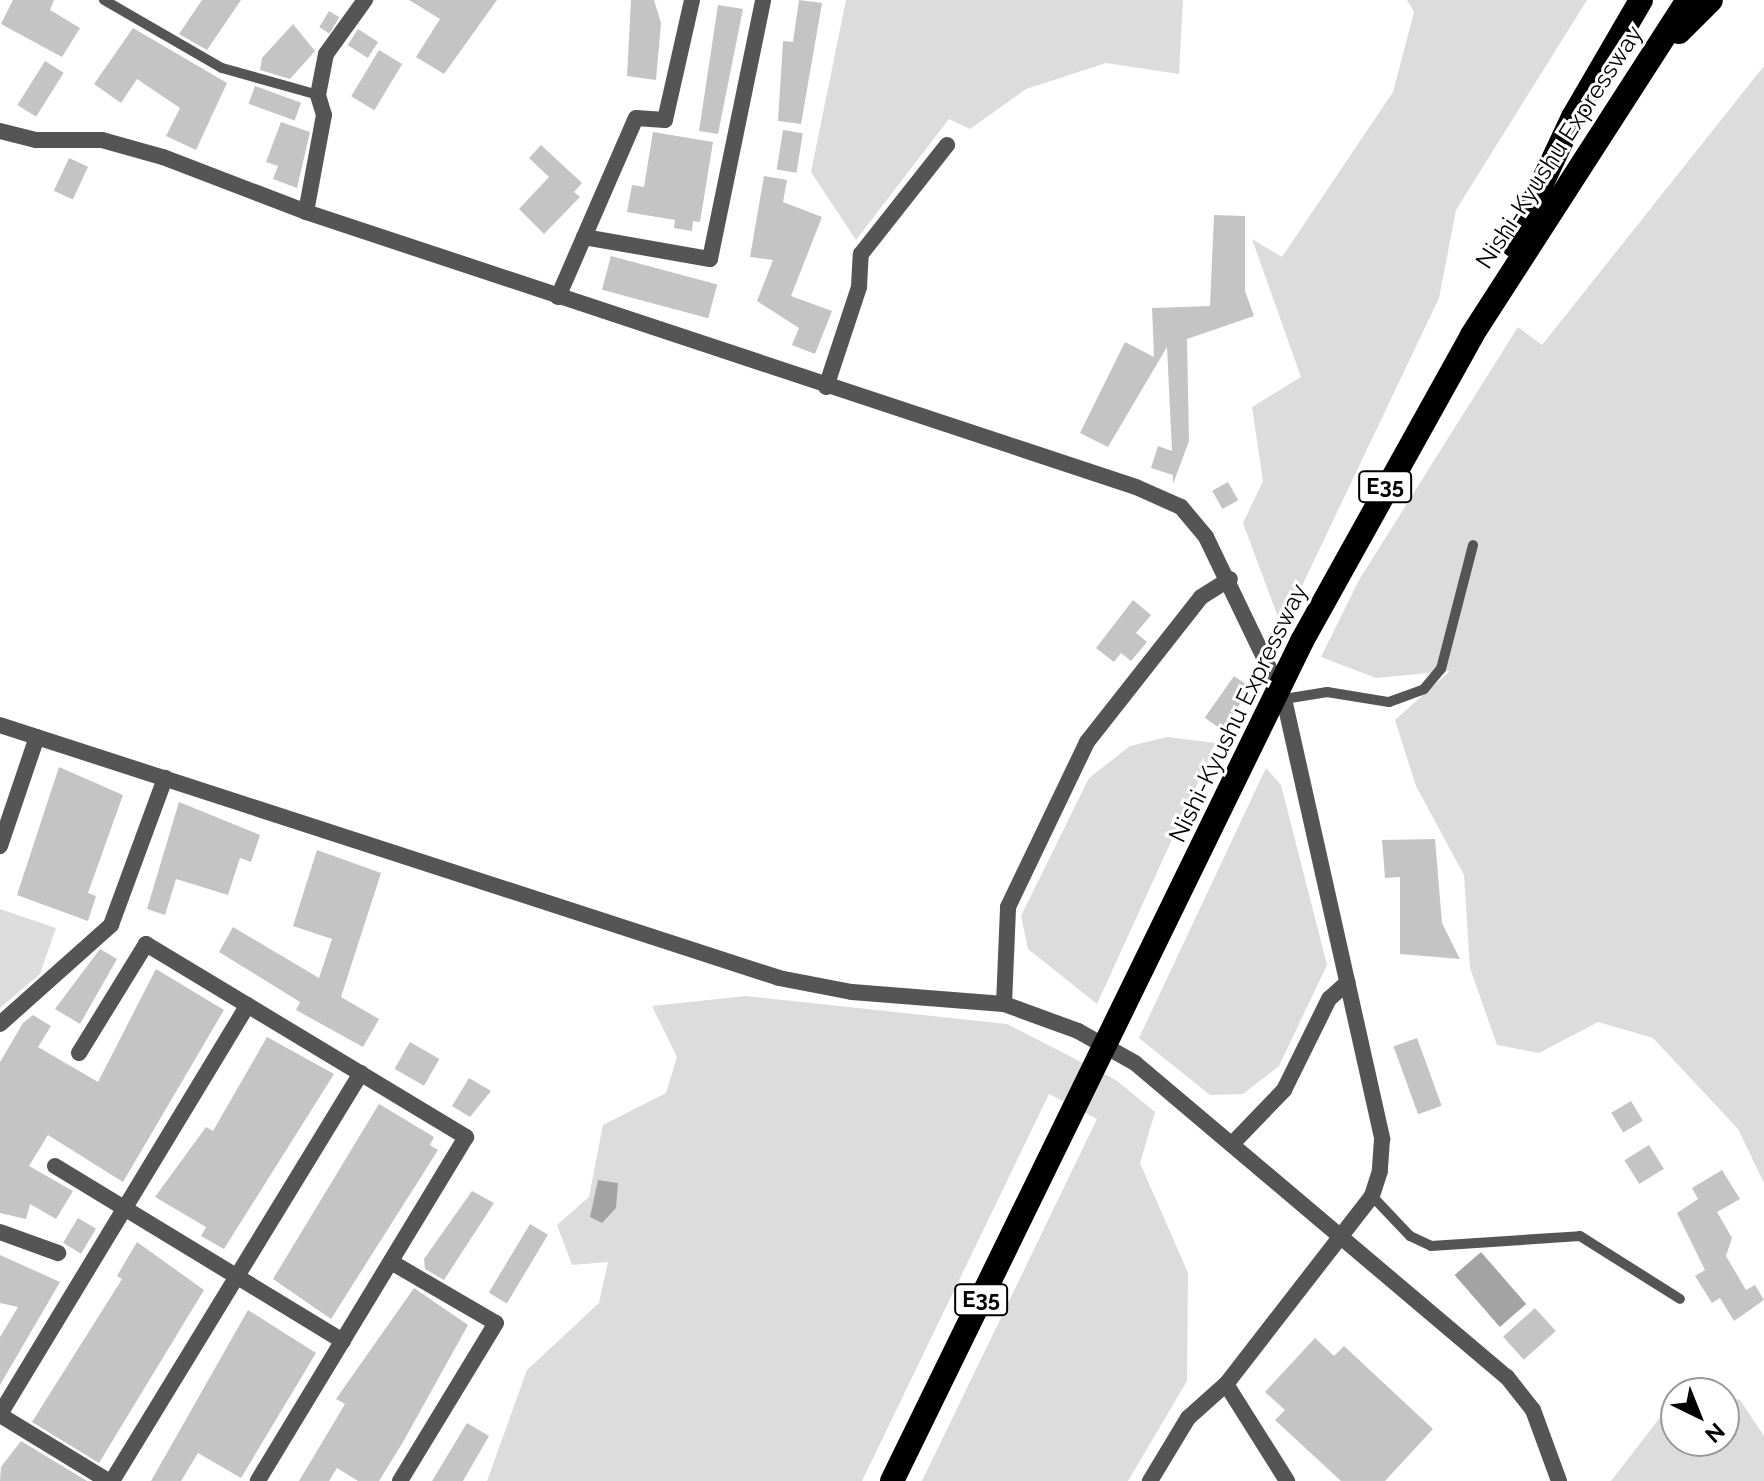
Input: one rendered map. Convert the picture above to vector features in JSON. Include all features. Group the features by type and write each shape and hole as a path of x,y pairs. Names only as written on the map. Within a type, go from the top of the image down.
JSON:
{"highway":[{"path":"1472,335 1573,117 1641,0"},
{"name":"Nishi-Kyushu Expressway","path":"892,1481 1302,641 1472,335 1635,77 1688,0"},
{"path":"1635,77 1711,0"}],"street":[{"path":"306,212 324,115 318,95 326,54 365,0"},
{"path":"558,297 636,118 665,120 692,0"},
{"path":"584,237 710,259 763,0"},
{"path":"0,131 36,140 102,140 306,212 1181,507 1230,579 1284,699 1382,1139 1372,1196 1226,1384 1188,1418 1150,1481"},
{"path":"826,387 859,287 861,254 947,145"},
{"path":"1004,1004 1008,907 1087,742 1201,597 1230,579"},
{"path":"0,725 779,978 1004,1004 1078,1031 1135,1063 1507,1377 1533,1410 1559,1481"},
{"path":"0,846 37,737"},
{"path":"0,1024 111,925 165,778"},
{"path":"79,1053 146,944 466,1137 258,1481"},
{"path":"1233,1143 1284,1090 1329,999 1348,982"},
{"path":"248,1005 0,1414 110,1481 361,1073"},
{"path":"55,1166 343,1341"},
{"path":"0,1232 58,1253"},
{"path":"391,1262 496,1323 400,1481"},
{"path":"1226,1384 1287,1481"}],"lane":[{"path":"104,0 222,68 318,95"},
{"path":"1284,699 1327,692 1389,702 1424,689 1441,669 1473,545"},
{"path":"1372,1196 1410,1236 1431,1246 1580,1236 1680,1299"}],"shaded area":[{"path":"846,0 1183,0 1179,74 1106,63 1026,89 970,129 949,119 856,240 811,172"},
{"path":"1407,0 1587,0 1456,210 1439,298 1282,628 1243,523 1263,481 1252,407 1301,377 1252,239 1282,257 1393,92 1414,12"},
{"path":"1764,66 1764,1183 1738,1129 1653,1038 1598,1022 1539,1053 1497,1045 1470,968 1464,875 1416,786 1395,720 1450,671 1376,678 1321,657 1359,580 1518,327 1542,345"},
{"path":"1167,737 1216,743 1097,1004 1028,949 1021,916 1089,778 1130,746"},
{"path":"1266,768 1281,785 1327,965 1279,1066 1243,1094 1210,1095 1139,1038"},
{"path":"0,909 56,928 40,974 0,1008"},
{"path":"746,996 1007,1024 1116,1080 1155,1112 1140,1163 1188,1273 1187,1381 1128,1481 922,1481 1097,1119 1049,1094 862,1481 487,1481 527,1370 599,1303 608,1262 572,1265 557,1225 589,1197 603,1125 666,1093 677,1057 652,1006"},
{"path":"598,1180 618,1183 616,1208 602,1223 590,1217"},
{"path":"1481,1252 1526,1304 1500,1327 1455,1275"},
{"path":"1740,1400 1764,1436 1764,1481 1611,1481 1660,1418 1660,1457 1740,1457"}],"building":[{"path":"13,0 54,0 50,10 80,28 62,57 1,24"},
{"path":"202,0 241,0 207,50 179,34"},
{"path":"409,0 497,0 444,74 416,57 440,19"},
{"path":"631,0 654,0 661,23 656,80 627,76"},
{"path":"799,0 822,3 801,124 778,121 783,41 793,42"},
{"path":"718,5 743,9 718,134 699,131"},
{"path":"329,11 339,17 330,33 319,27"},
{"path":"293,24 315,51 290,79 260,70 262,58"},
{"path":"133,28 227,83 196,150 166,136 180,108 137,79 121,103 94,84"},
{"path":"358,29 378,42 368,58 348,45"},
{"path":"379,50 402,64 374,110 351,96"},
{"path":"45,61 64,73 36,117 17,105"},
{"path":"255,86 301,103 295,121 249,104"},
{"path":"281,122 310,132 297,188 273,179 278,166 266,162"},
{"path":"783,130 803,133 796,173 777,170"},
{"path":"653,132 713,142 700,222 693,221 692,231 674,228 675,220 627,212 632,185 644,187"},
{"path":"541,145 582,183 574,192 580,197 544,234 519,209 549,177 529,158"},
{"path":"69,158 88,167 73,200 54,191"},
{"path":"764,176 787,180 783,202 822,217 791,296 832,311 815,354 792,345 799,328 757,301 773,260 750,257"},
{"path":"1214,215 1245,216 1245,291 1254,316 1187,339 1189,441 1173,484 1173,475 1151,468 1158,446 1172,451 1167,347 1108,447 1080,433 1125,342 1154,357 1152,308 1210,306"},
{"path":"611,256 717,284 708,318 602,290"},
{"path":"1228,482 1238,500 1222,509 1212,491"},
{"path":"1133,600 1151,615 1136,633 1147,642 1131,661 1121,653 1114,662 1096,648"},
{"path":"1234,676 1251,688 1222,730 1205,718"},
{"path":"59,767 123,795 88,893 96,896 88,921 17,895"},
{"path":"179,802 260,835 251,862 240,858 228,895 176,879 165,915 147,909"},
{"path":"1435,839 1442,923 1460,959 1400,954 1400,877 1385,878 1382,840"},
{"path":"317,850 381,873 341,997 379,1019 363,1047 296,1010 300,1002 219,952 233,927 319,978 332,939 293,926"},
{"path":"100,949 117,959 80,1024 55,1009"},
{"path":"156,969 224,1010 123,1182 48,1135 29,1166 73,1191 56,1219 30,1204 26,1219 0,1213 0,1062 23,1023 33,1015 51,1026 38,1047 98,1082"},
{"path":"267,1037 334,1074 224,1249 201,1236 206,1227 155,1197 206,1127 213,1131"},
{"path":"1417,1038 1442,1106 1418,1114 1394,1047"},
{"path":"410,1042 439,1059 424,1086 394,1069"},
{"path":"469,1078 491,1091 470,1117 452,1106"},
{"path":"1631,1101 1643,1121 1623,1133 1611,1113"},
{"path":"379,1104 434,1137 430,1145 438,1150 331,1319 273,1279"},
{"path":"1649,1145 1664,1169 1639,1184 1624,1160"},
{"path":"1722,1170 1740,1199 1717,1212 1732,1238 1726,1256 1746,1290 1755,1285 1764,1300 1734,1321 1720,1298 1712,1303 1695,1276 1705,1270 1677,1213 1698,1199 1692,1188"},
{"path":"472,1191 494,1203 444,1280 425,1269 424,1259"},
{"path":"78,1218 96,1229 81,1254 63,1243"},
{"path":"530,1224 548,1235 507,1303 489,1293"},
{"path":"137,1242 204,1290 99,1463 32,1422 122,1279 117,1276"},
{"path":"0,1255 60,1282 0,1385 0,1337 18,1307 0,1303"},
{"path":"414,1288 468,1325 403,1442 379,1481 358,1481 337,1468 329,1481 299,1481 345,1404 336,1399"},
{"path":"1535,1308 1556,1331 1524,1360 1503,1337"},
{"path":"248,1310 316,1353 241,1478 198,1453 181,1481 151,1481"},
{"path":"1315,1338 1334,1356 1344,1346 1433,1429 1385,1481 1341,1481 1275,1420 1285,1410 1265,1392"},
{"path":"467,1423 489,1436 463,1481 432,1481"},
{"path":"21,1441 87,1481 0,1481 1,1467"}]}
